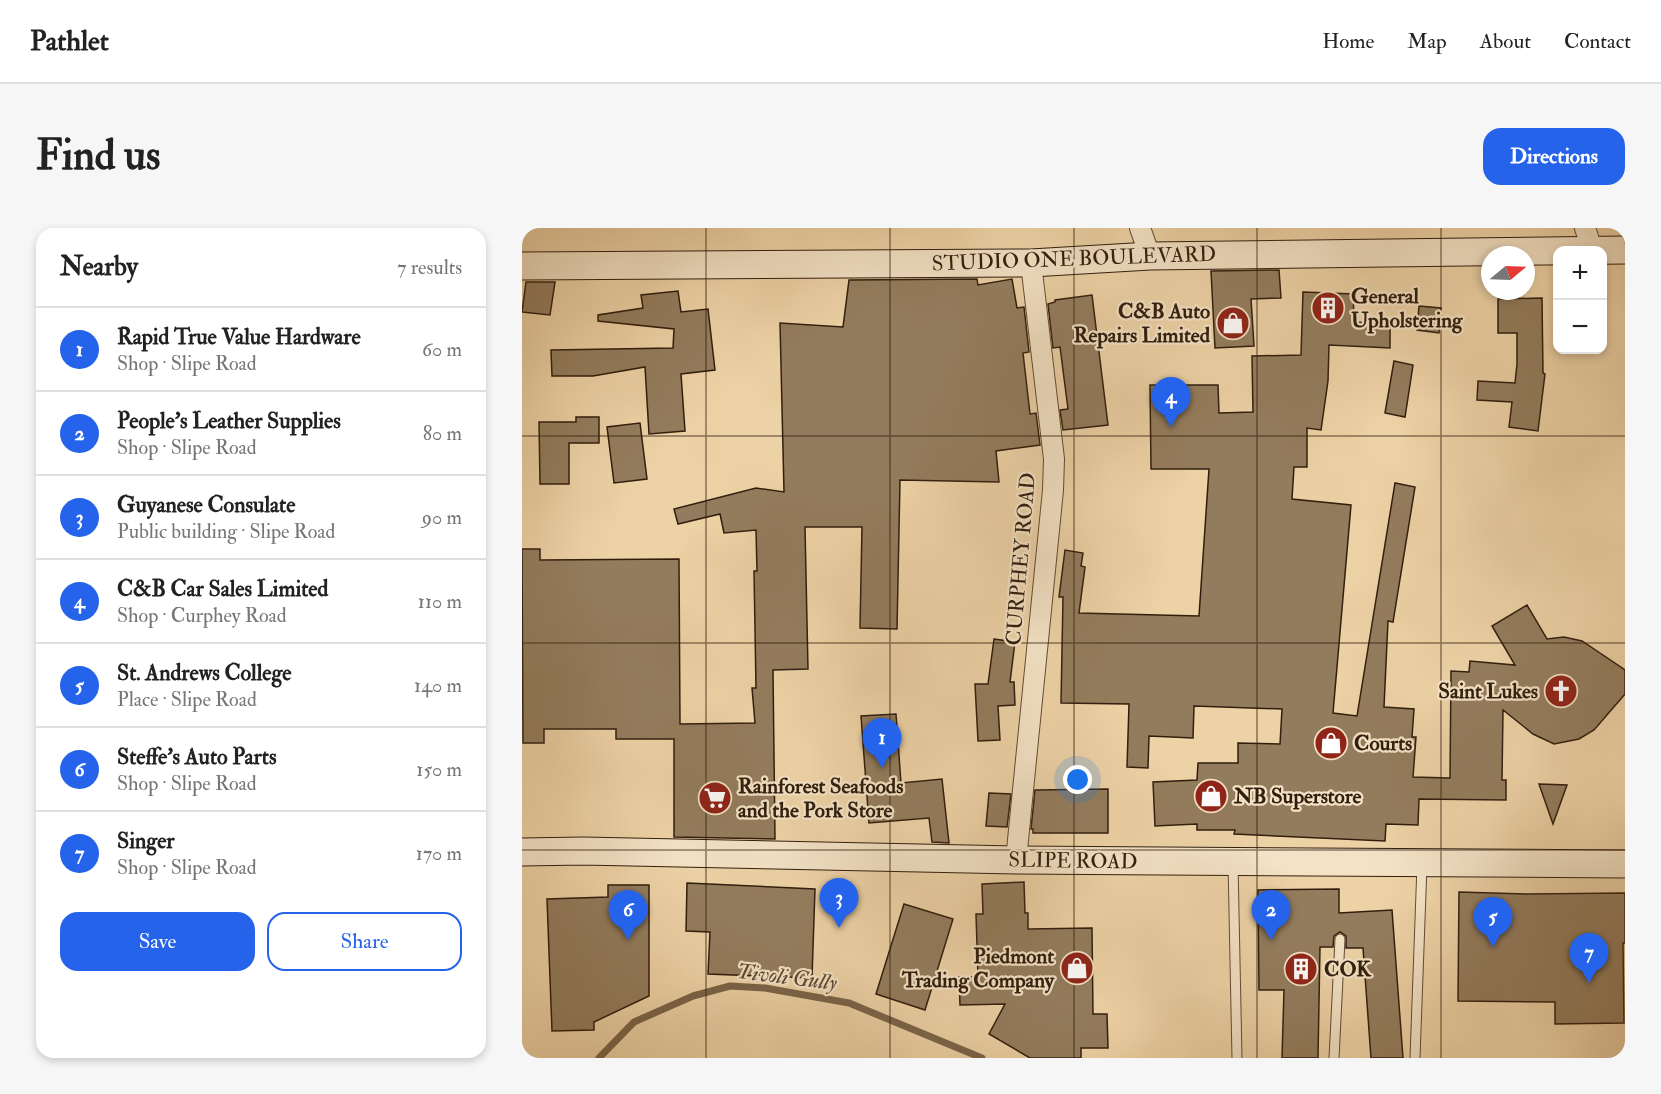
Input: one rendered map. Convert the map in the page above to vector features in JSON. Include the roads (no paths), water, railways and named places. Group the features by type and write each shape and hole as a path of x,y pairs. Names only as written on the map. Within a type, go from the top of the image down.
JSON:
{"main road":[{"name":"STUDIO ONE BOULEVARD","path":"522,266 1031,263 1588,238 1625,250"},
{"name":"SLIPE ROAD","path":"522,852 583,851 1233,863 1625,864"}],"street":[{"path":"1140,228 1150,256"},
{"name":"CURPHEY ROAD","path":"1016,860 1053,490 1054,459 1031,263"}],"lane":[{"path":"1415,1058 1422,862"},
{"path":"1233,863 1237,1058"},
{"path":"1334,1058 1340,939"}],"waterway":[{"name":"Tivoli Gully","path":"599,1058 634,1022 693,996 730,986 765,988 849,1003 982,1058"}],"place":[{"name":"General Upholstering","path":"1328,308"},
{"name":"C&B Auto Repairs Limited","path":"1233,323"},
{"name":"C&B Car Sales Limited","path":"1171,427"},
{"name":"Saint Lukes","path":"1561,691"},
{"name":"Courts","path":"1331,743"},
{"name":"Rapid True Value Hardware","path":"882,768"},
{"name":"NB Superstore","path":"1211,796"},
{"name":"Rainforest Seafoods and the Pork Store","path":"715,798"},
{"name":"Guyanese Consulate","path":"839,928"},
{"name":"Steffe's Auto Parts","path":"628,940"},
{"name":"People's Leather Supplies","path":"1271,940"},
{"name":"St. Andrews College","path":"1493,947"},
{"name":"Piedmont Trading Company","path":"1077,968"},
{"name":"COK","path":"1301,969"},
{"name":"Singer","path":"1589,983"}]}
